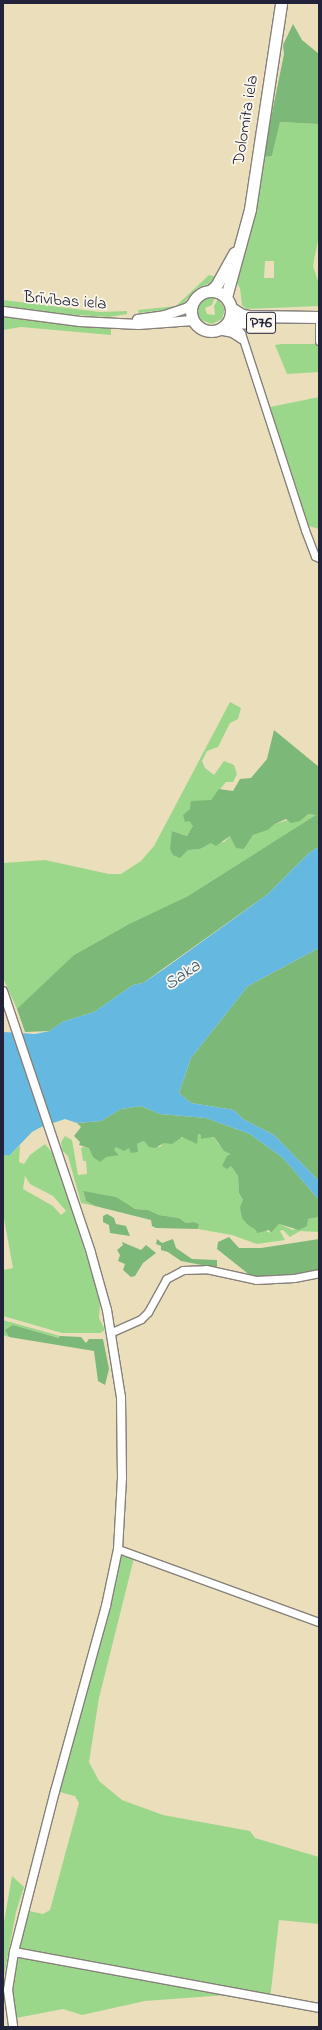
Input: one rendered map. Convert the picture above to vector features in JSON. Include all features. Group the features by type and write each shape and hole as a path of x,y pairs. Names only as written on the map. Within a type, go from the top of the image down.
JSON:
{"main road":[{"name":"Dolomīta iela","path":"226,297 250,209 281,3"},
{"name":"Dolomīta iela","path":"210,291 216,286 242,241"},
{"name":"P76","path":"210,291 226,297 231,308 242,315 319,318"},
{"path":"193,320 192,303 200,294 210,291"},
{"name":"Brīvības iela","path":"124,322 164,315 186,308 192,303"},
{"name":"P76","path":"224,326 231,308"},
{"name":"Brīvības iela","path":"3,311 79,321 124,322 138,324 193,320"},
{"name":"P76","path":"193,320 200,328 293,318"}],"street":[{"path":"319,318 319,342"},
{"path":"224,326 243,341 305,530 315,556 319,558"},
{"path":"3,991 95,1267 112,1332 121,1397 122,1478 118,1549 106,1606 55,1790 14,1952 6,2000 13,2027"},
{"path":"112,1332 141,1319 148,1312 166,1279 183,1270 206,1270 256,1280 294,1278 319,1273"},
{"path":"118,1549 319,1622"},
{"path":"14,1952 319,2008"}],"green space":[{"path":"293,24 302,40 319,54 319,124 280,122 272,156 263,157 284,54 283,45"},
{"path":"280,122 319,124 319,235 313,266 319,284 319,306 246,309 242,305 240,288 235,280 254,220 263,157 272,156","holes":["265,261 274,261 274,278 264,278"]},
{"path":"209,275 218,277 214,282 197,288 179,308 139,313 138,310 176,306"},
{"path":"211,297 215,297 212,305 205,308 207,314 215,315 214,306 218,299 225,309 222,319 212,324 201,320 197,313 200,302"},
{"path":"3,300 100,312 127,311 127,314 108,317 63,314 3,306"},
{"path":"3,317 111,328 111,335 21,327 3,330"},
{"path":"319,344 319,372 287,374 275,345"},
{"path":"319,397 319,529 309,526 270,407"},
{"path":"230,702 241,708 238,719 230,723 218,747 207,751 202,761 205,768 214,775 224,761 234,765 237,774 233,782 226,782 211,800 190,808 189,821 194,826 187,836 172,831 188,850 200,849 211,843 224,842 230,836 244,849 253,835 268,830 275,824 308,814 317,815 188,896 129,924 74,955 29,1003 17,1009 3,978 3,863 45,860 109,874 121,874 141,861 154,846"},
{"path":"274,730 319,767 319,847 309,853 268,894 143,983 133,985 94,1012 62,1022 50,1031 25,1032 17,1009 74,955 129,924 188,896 316,815 308,814 300,821 291,823 286,819 275,824 268,830 253,835 244,849 236,848 230,836 216,846 211,843 200,849 188,850 180,858 173,855 170,849 172,831 187,836 193,826 189,821 185,822 183,815 190,809 191,801 211,800 219,789 233,791 240,779 251,778 267,759"},
{"path":"319,948 319,1181 274,1135 243,1119 234,1110 191,1103 179,1093 191,1058 248,986"},
{"path":"141,1106 160,1114 206,1118 250,1134 283,1158 319,1200 319,1217 308,1219 307,1226 299,1230 279,1224 271,1233 269,1230 257,1233 256,1230 247,1224 242,1218 240,1207 243,1200 239,1193 238,1176 231,1166 227,1169 222,1166 227,1156 231,1154 224,1151 214,1137 201,1139 201,1135 198,1134 197,1144 182,1137 172,1144 164,1143 155,1148 149,1147 144,1141 137,1144 138,1152 131,1153 129,1148 124,1151 116,1147 114,1150 119,1155 106,1157 100,1162 93,1157 89,1148 79,1145 80,1142 74,1136 81,1127 77,1123 101,1121 121,1109"},
{"path":"197,1134 201,1135 201,1139 214,1137 218,1144 231,1153 231,1166 238,1176 239,1193 243,1200 247,1224 271,1233 279,1224 293,1230 301,1227 308,1219 319,1217 319,1232 300,1231 290,1237 283,1230 280,1231 285,1240 257,1244 232,1235 198,1229 199,1224 194,1222 186,1223 179,1218 159,1215 148,1210 135,1209 105,1195 83,1192 86,1201 95,1206 81,1203 68,1156 62,1150 61,1142 65,1136 72,1140 78,1175 87,1174 86,1161 83,1161 81,1148 83,1147 114,1150 116,1147 124,1150 144,1141 160,1147 164,1142"},
{"path":"45,1144 54,1155 97,1289 100,1306 99,1318 105,1330 100,1333 62,1333 3,1316 3,1270 13,1268 3,1213 3,1156 10,1155 20,1145 19,1162 24,1164 30,1155","holes":["25,1176 30,1184 53,1196 66,1211 61,1215 53,1206 23,1189"]},
{"path":"83,1191 116,1197 135,1209 148,1210 159,1215 179,1218 186,1223 194,1222 199,1224 198,1229 156,1228 152,1226 151,1220 95,1206 86,1201"},
{"path":"107,1214 114,1218 116,1224 126,1226 130,1236 110,1233 109,1225 103,1222 103,1216"},
{"path":"229,1237 239,1248 261,1248 319,1239 319,1273 256,1280 217,1249 218,1242"},
{"path":"157,1239 162,1243 173,1239 176,1248 192,1259 217,1260 217,1268 181,1261 168,1252 161,1250 161,1246 156,1244"},
{"path":"122,1242 141,1250 146,1245 156,1253 143,1263 135,1276 131,1277 123,1270 125,1264 118,1261 120,1255 117,1250 123,1245"},
{"path":"3,1320 60,1336 60,1338 13,1325 6,1332 9,1337 3,1335"},
{"path":"13,1325 59,1338 60,1336 81,1337 86,1343 89,1339 103,1339 109,1369 105,1385 98,1381 94,1351 9,1337 5,1330"},
{"path":"118,1549 135,1554 99,1698 89,1762 99,1781 122,1800 163,1815 250,1831 255,1838 319,1857 319,1924 279,1920 270,1999 240,1994 145,2001 82,2015 63,2009 11,2019 8,2000 25,1910 43,1914 50,1910 79,1803 75,1796 55,1791"},
{"path":"12,1876 24,1887 16,1912 3,1982 3,1928"}],"water":[{"name":"Saka","path":"319,847 319,948 248,986 191,1058 179,1093 191,1103 234,1110 243,1119 274,1135 319,1181 319,1200 283,1158 250,1134 206,1118 160,1114 141,1106 121,1109 101,1121 77,1123 65,1119 41,1127 32,1132 10,1155 3,1156 4,1032 35,1034 50,1031 62,1022 94,1012 133,985 143,983 164,969 268,894 309,853"}]}
